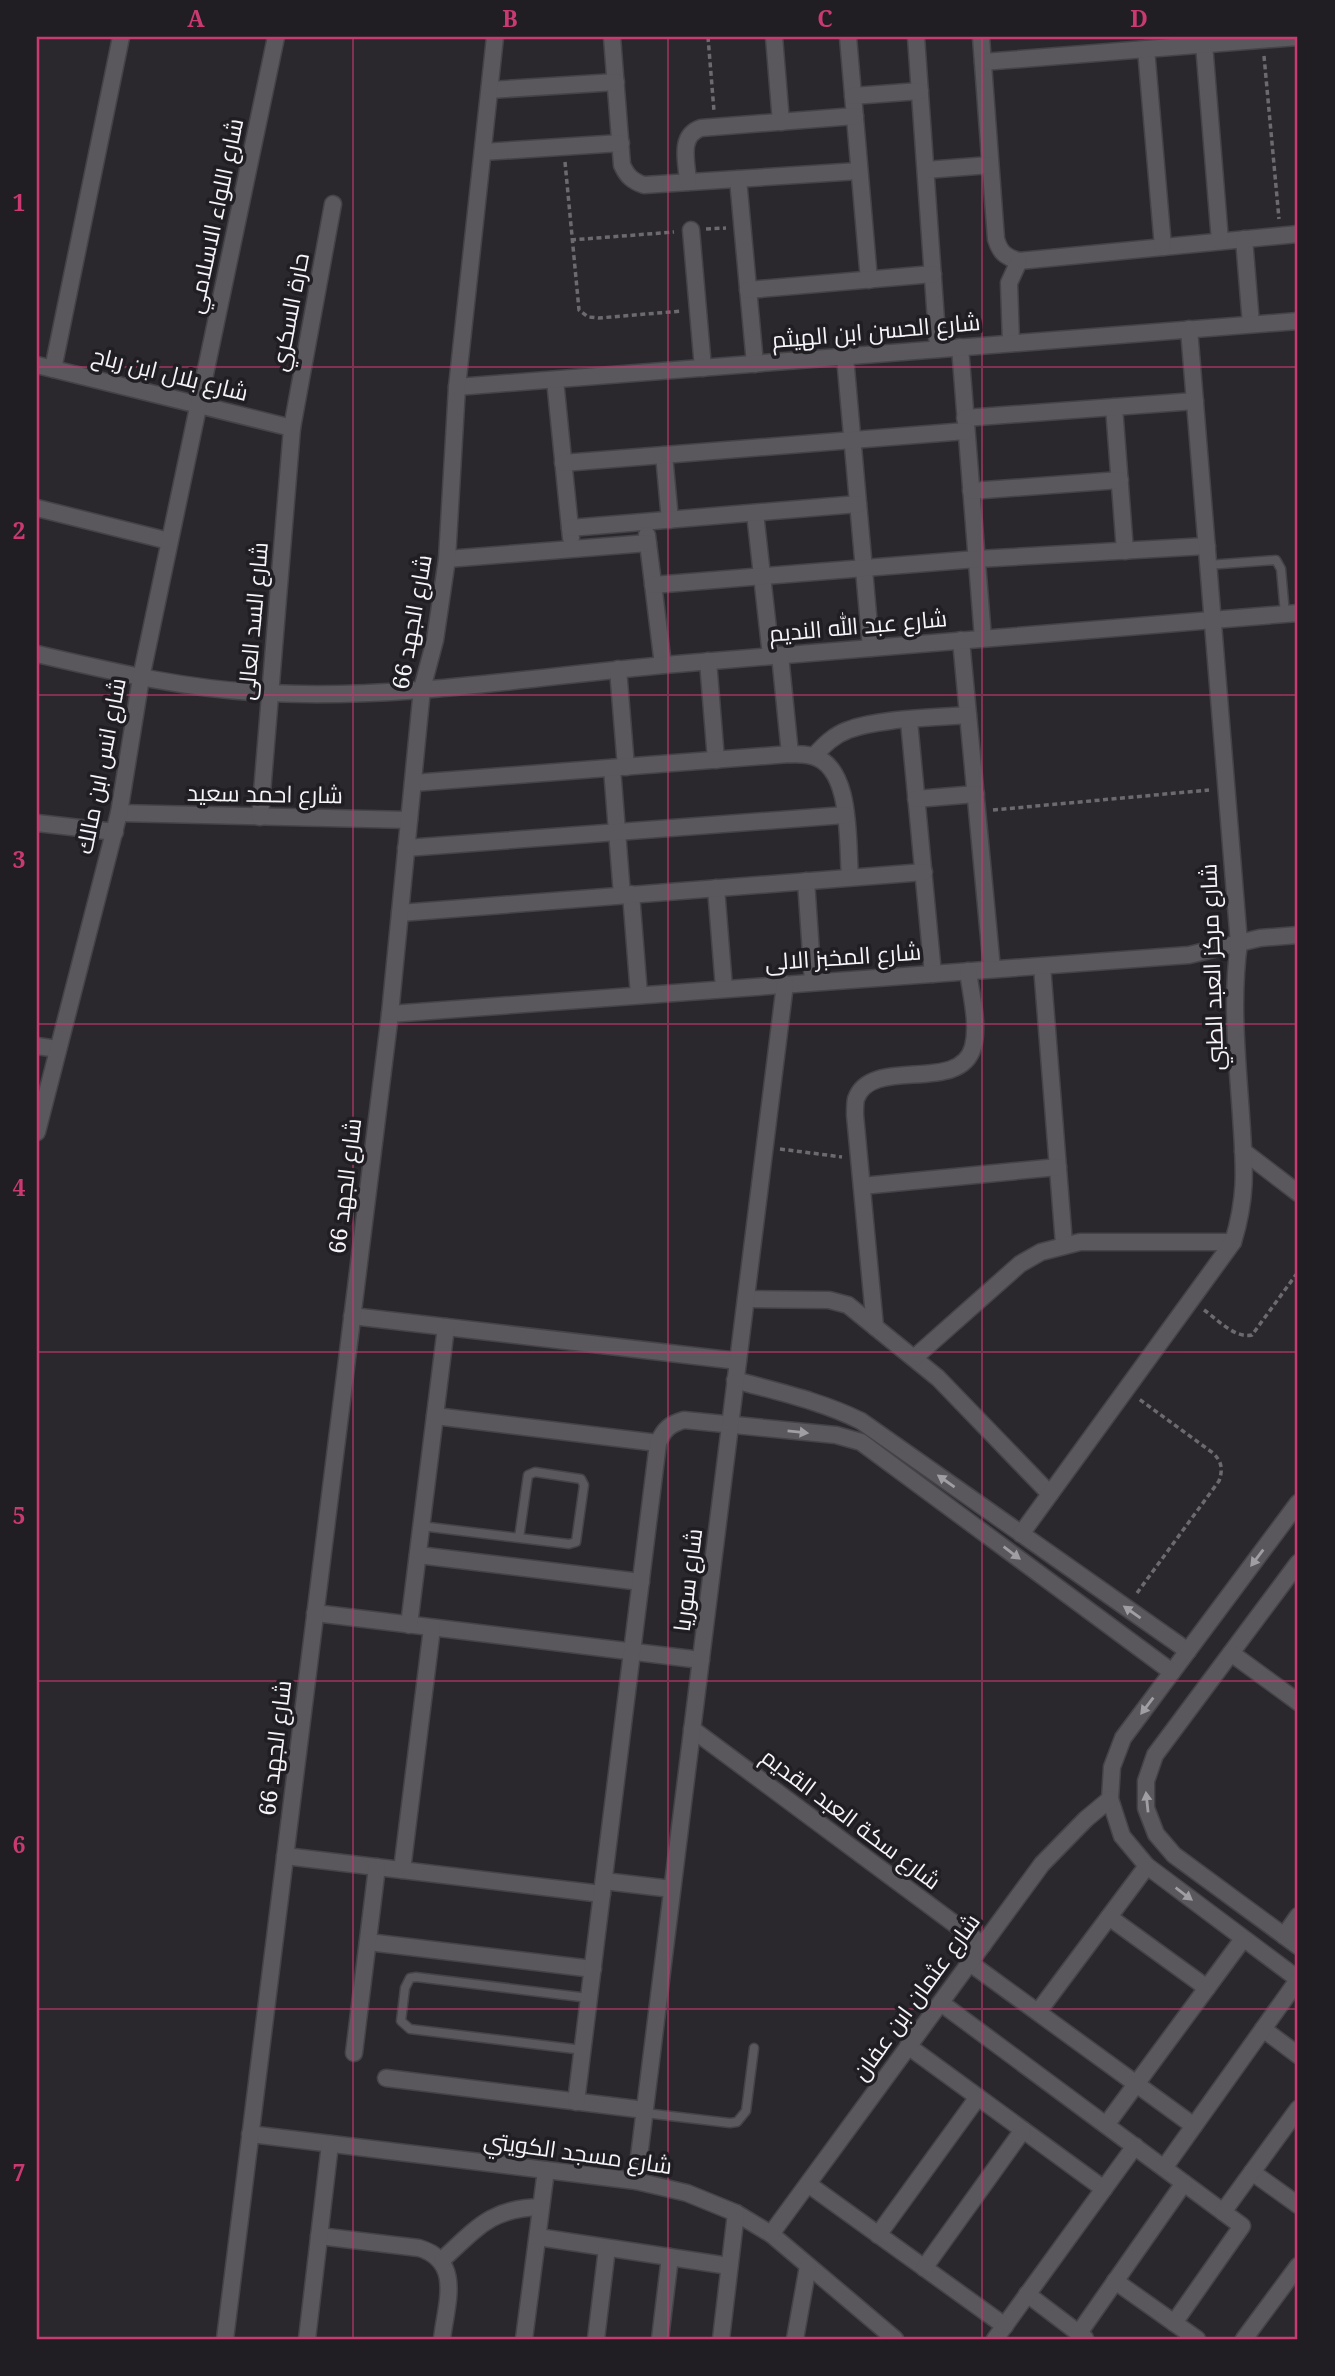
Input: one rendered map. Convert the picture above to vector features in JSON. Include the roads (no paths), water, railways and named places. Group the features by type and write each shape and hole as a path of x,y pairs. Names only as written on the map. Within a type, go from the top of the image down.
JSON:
{"street":[{"path":"45,367 121,37"},
{"name":"شارع اللواء الاسلامي","path":"198,405 276,37"},
{"name":"شارع الجهد 66","path":"225,2339 390,1014 422,689 435,640 447,559 457,387 495,37"},
{"path":"612,37 622,165 626,174 634,181 644,185 859,171"},
{"path":"774,37 781,122"},
{"path":"848,37 869,280"},
{"path":"916,37 939,349"},
{"path":"981,37 996,240 1000,250 1008,258 1019,261 1298,234"},
{"path":"982,62 1204,44 1231,39 1298,37"},
{"path":"1204,44 1220,241"},
{"path":"1146,49 1163,247"},
{"path":"490,90 616,82"},
{"path":"853,96 920,91"},
{"path":"688,182 685,146 687,137 693,131 855,116"},
{"path":"484,152 621,143"},
{"path":"926,170 990,165"},
{"path":"738,179 755,364"},
{"name":"حارة السكري","path":"292,428 333,204"},
{"path":"691,230 703,368"},
{"path":"1244,239 1251,324"},
{"path":"1011,343 1009,284 1019,261"},
{"path":"748,290 933,274"},
{"name":"شارع الحسن ابن الهيثم","path":"457,387 1298,320"},
{"name":"شارع مركز العبد الطبي","path":"1021,1534 1233,1242 1242,1213 1245,1182 1234,1012 1239,943 1189,329"},
{"path":"960,347 983,638"},
{"path":"845,357 871,648"},
{"name":"شارع بلال ابن رباح","path":"45,367 292,428"},
{"path":"555,380 572,549"},
{"path":"563,463 853,440 1114,407 1195,401"},
{"name":"شارع انس ابن مالك","path":"37,1132 119,813 141,678 198,405"},
{"path":"1114,407 1125,551"},
{"name":"شارع السد العالى","path":"260,817 292,428"},
{"path":"664,455 670,520"},
{"path":"971,491 1119,480"},
{"path":"570,528 858,504"},
{"path":"37,508 169,541"},
{"path":"755,513 762,576 790,754"},
{"path":"646,522 663,665"},
{"path":"447,559 648,542"},
{"path":"653,585 977,559 1207,546"},
{"name":"شارع عبد الله النديم","path":"37,654 141,678 270,694 422,689 618,668 1292,614"},
{"path":"961,640 992,969"},
{"path":"708,661 716,760"},
{"path":"618,668 617,832 639,995"},
{"path":"814,756 829,741 847,730 867,725 968,715"},
{"path":"909,721 933,974"},
{"path":"413,783 790,754 814,756 833,769 843,790 850,877"},
{"path":"916,799 976,793"},
{"name":"شارع احمد سعيد","path":"119,813 409,820"},
{"path":"406,848 845,815"},
{"path":"37,823 114,832"},
{"path":"400,913 924,872"},
{"path":"806,881 813,982"},
{"path":"716,888 724,988"},
{"name":"شارع المخبز الالى","path":"390,1014 1189,955 1239,943 1298,935"},
{"path":"1042,965 1064,1244"},
{"path":"875,1327 855,1115 856,1098 866,1084 882,1078 943,1072 961,1065 972,1051 975,1033 968,971"},
{"name":"شارع سوريا","path":"636,2181 785,984"},
{"path":"37,1046 58,1049"},
{"path":"1243,1152 1298,1193"},
{"path":"862,1186 1058,1167"},
{"path":"914,1358 1020,1264 1041,1252 1080,1242 1233,1242"},
{"path":"746,1299 839,1301 848,1305 939,1378 1050,1494"},
{"path":"352,1316 738,1362"},
{"path":"409,1625 446,1327"},
{"path":"735,1380 837,1409 861,1421 1188,1651"},
{"path":"435,1416 658,1443"},
{"path":"576,2102 658,1443 663,1431 672,1423 684,1420 836,1435 861,1442 1172,1672"},
{"path":"1164,2168 1298,1979 1147,1866 1122,1836 1110,1799 1112,1767 1123,1738 1298,1503"},
{"path":"418,1555 641,1582"},
{"path":"1298,1563 1155,1755 1146,1781 1146,1808 1156,1834 1174,1855 1298,1946"},
{"path":"315,1614 701,1660"},
{"path":"402,1870 432,1628"},
{"path":"1231,1653 1297,1699"},
{"name":"شارع سكة العبد القديم","path":"692,1729 983,1945"},
{"name":"شارع عثمان ابن عفان","path":"771,2234 1042,1864 1063,1840 1110,1799"},
{"path":"285,1856 402,1870 603,1888 673,1889"},
{"path":"1038,2012 1147,1866"},
{"path":"354,2053 377,1867"},
{"path":"1284,1936 1298,1916"},
{"path":"1109,1917 1207,1988"},
{"path":"1106,2125 1244,1939"},
{"path":"368,1942 593,1969"},
{"path":"970,1962 1194,2126"},
{"path":"941,2003 1242,2226 1174,2323"},
{"path":"1263,2029 1298,2055"},
{"path":"908,2046 1104,2189"},
{"path":"386,2078 645,2112"},
{"path":"878,2235 978,2097"},
{"path":"1223,2212 1298,2109"},
{"path":"924,2268 1023,2130"},
{"name":"شارع مسجد الكويتي","path":"250,2134 636,2181 687,2193 736,2213 771,2234 895,2339"},
{"path":"307,2339 330,2144"},
{"path":"808,2184 924,2268 1000,2333 1135,2146"},
{"path":"524,2339 546,2170"},
{"path":"1252,2172 1298,2205"},
{"path":"1027,2294 1083,2336 1115,2281 1184,2183"},
{"path":"442,2260 496,2214 518,2207 541,2207"},
{"path":"720,2339 736,2213"},
{"path":"319,2236 419,2248 432,2252 442,2260 449,2281 442,2339"},
{"path":"538,2237 729,2266"},
{"path":"596,2339 607,2248"},
{"path":"660,2339 670,2257"},
{"path":"795,2339 808,2266"},
{"path":"1244,2339 1298,2266"},
{"path":"1115,2281 1197,2339"}],"lane":[{"path":"1208,565 1276,561 1281,569 1292,614"},
{"path":"421,1527 569,1544 576,1542 584,1485 581,1479 535,1472 528,1475 519,1538"},
{"path":"583,2050 410,2029 401,2021 403,2001 406,1982 416,1977 589,1998"},
{"path":"645,2112 737,2122 746,2111 754,2048"}]}
